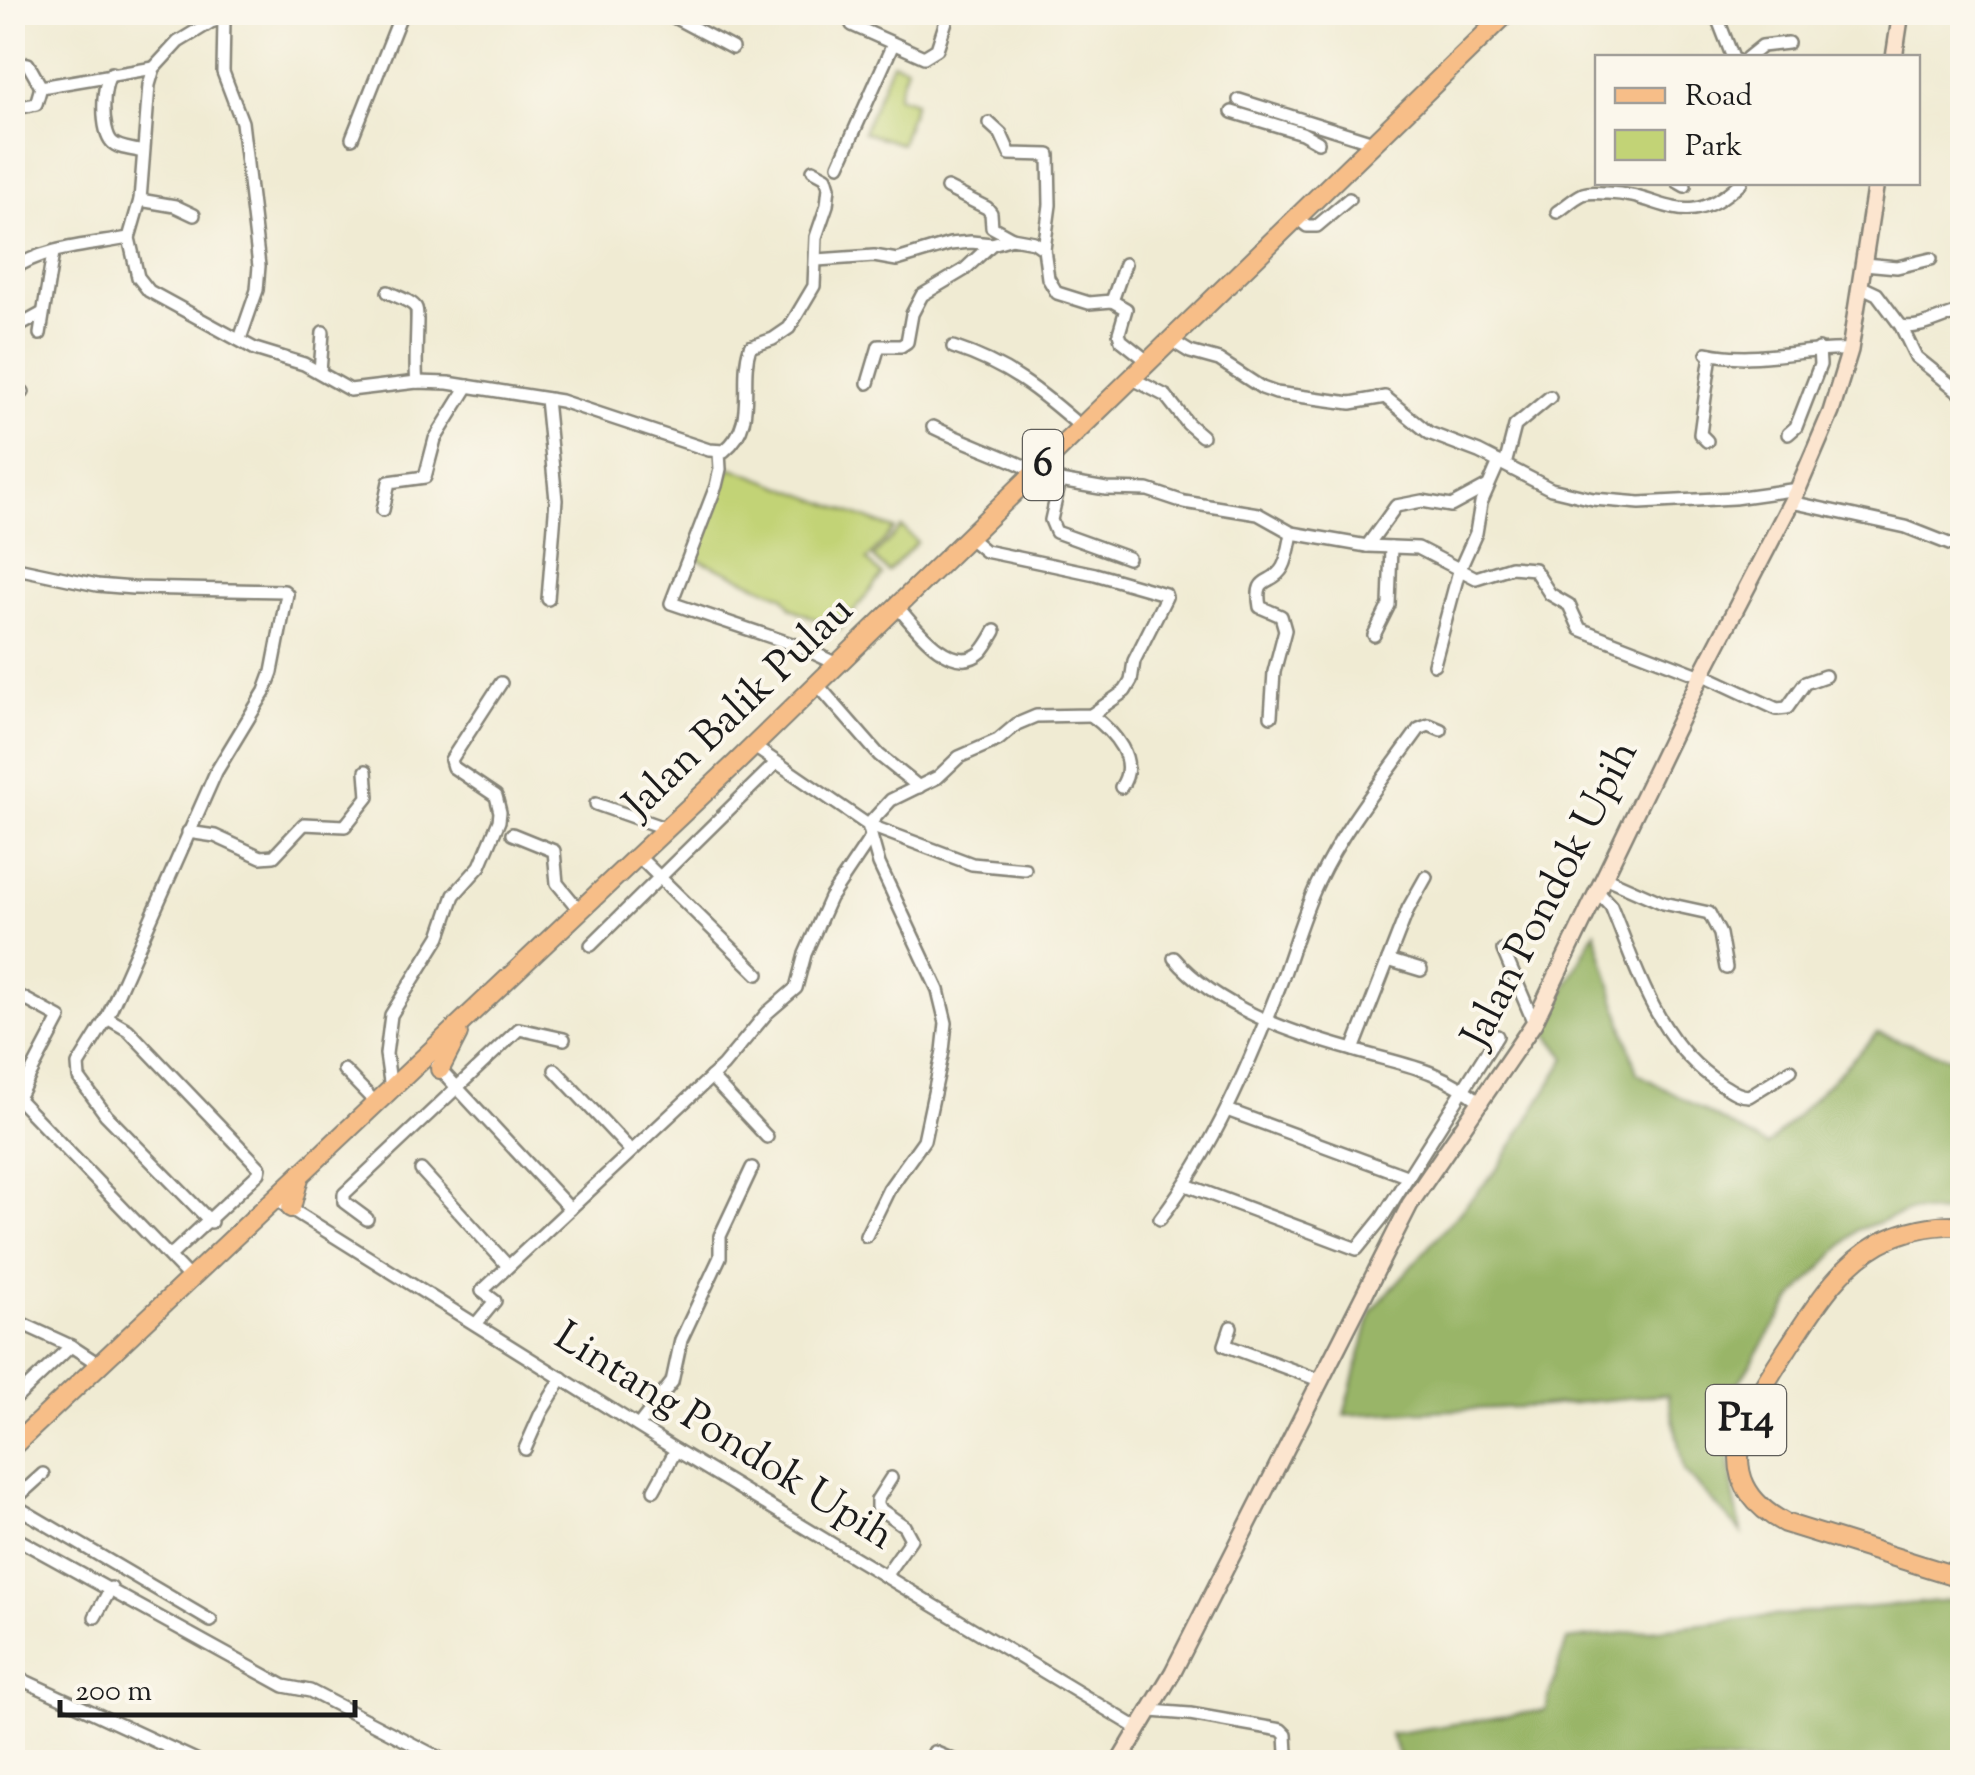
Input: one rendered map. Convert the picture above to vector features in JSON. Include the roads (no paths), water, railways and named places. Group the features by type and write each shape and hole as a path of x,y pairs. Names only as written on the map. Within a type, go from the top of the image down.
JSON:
{"main road":[{"name":"Jalan Balik Pulau","path":"435,1064 472,1013 1150,363 1508,12"},
{"path":"1894,55 1901,12"},
{"name":"Jalan Pondok Upih","path":"1118,1762 1151,1711 1410,1204 1534,1023 1702,675 1794,496 1830,412 1850,350 1876,185"},
{"path":"12,1447 257,1216 283,1204 299,1178 383,1096 435,1064"},
{"name":"P14","path":"1962,1225 1932,1226 1882,1242 1826,1289 1757,1396 1738,1453 1740,1473 1750,1495 1765,1512 1817,1534 1962,1578"}],"street":[{"path":"12,16 20,12"},
{"path":"242,12 195,29 154,68 149,85 140,200 130,238 138,277 149,291 266,354 304,364 357,391 417,382 468,386 576,405 719,452 730,447 742,426 748,400 746,362 750,347 790,328 814,286 816,237 829,186 826,177 813,170"},
{"path":"352,138 402,12"},
{"path":"664,12 732,48"},
{"path":"852,25 918,57 928,56 937,49 949,12"},
{"path":"1715,12 1732,55"},
{"path":"224,19 223,72 242,122 259,266 257,290 240,338"},
{"path":"1752,55 1762,46 1788,43"},
{"path":"839,165 894,44"},
{"path":"12,62 28,64 41,87 36,104 14,111"},
{"path":"41,87 154,68"},
{"path":"112,73 104,87 108,137 116,145 142,152"},
{"path":"1318,142 1235,106 1373,142"},
{"path":"989,122 1010,154 1049,155 1050,204 1044,248 1048,278 1058,293 1089,304 1112,301 1126,309 1121,340 1150,363"},
{"path":"1557,212 1587,192 1622,192 1658,206 1689,211 1710,204 1737,185"},
{"path":"947,188 987,208 992,226 1012,238 1044,248"},
{"path":"1296,217 1307,226 1316,226 1349,198"},
{"path":"140,200 194,214"},
{"path":"12,270 53,253 130,238"},
{"path":"817,260 874,256 897,260 950,244 992,244 1012,238"},
{"path":"868,383 878,346 900,346 907,342 912,314 922,295 964,270 992,244"},
{"path":"40,334 53,253"},
{"path":"1864,264 1898,267 1931,258"},
{"path":"1112,301 1125,264"},
{"path":"1862,287 1877,294 1901,326 1916,356 1962,394"},
{"path":"388,292 414,305 418,312 414,354 417,382"},
{"path":"1901,326 1919,327 1935,318 1962,312"},
{"path":"12,330 41,314"},
{"path":"320,372 323,332"},
{"path":"1172,340 1276,392 1351,403 1385,397 1422,430 1551,489 1640,504 1794,496 1906,527 1962,549"},
{"path":"953,348 1002,365 1040,391 1082,428"},
{"path":"1707,441 1700,434 1709,353 1740,359 1819,348 1850,350"},
{"path":"1788,434 1796,427 1820,365 1819,348"},
{"path":"1133,379 1171,400 1202,436"},
{"path":"383,510 389,482 425,477 435,439 468,386"},
{"path":"1434,664 1459,570 1476,532 1488,485 1502,464 1514,426 1550,397"},
{"path":"546,399 556,500 548,600"},
{"path":"933,427 1060,480 1106,489 1148,490 1184,502 1258,514 1292,533 1367,546 1418,548 1476,578 1511,567 1534,570 1550,594 1570,605 1580,629 1702,675 1777,709 1787,708 1805,683 1825,676"},
{"path":"719,452 716,486 671,603 801,647 837,664"},
{"path":"1060,480 1052,520 1056,532 1128,558"},
{"path":"1367,546 1396,506 1422,501 1457,505 1488,485"},
{"path":"1271,716 1273,678 1285,624 1281,616 1260,607 1259,589 1260,583 1283,567 1292,533"},
{"path":"476,1324 495,1301 482,1291 711,1077 767,1013 796,988 805,954 830,898 890,800 938,777 968,751 998,740 1018,724 1036,716 1091,715 1128,687 1134,661 1166,604 1166,594 1096,574 985,552 968,538"},
{"path":"1374,635 1389,605 1391,548"},
{"path":"12,567 97,585 286,592 265,691 216,772 107,1018 81,1055 79,1078 106,1114 210,1222"},
{"path":"898,606 934,645 957,658 969,658 982,651 995,632"},
{"path":"344,1070 383,1096 391,1015 440,936 454,895 480,866 499,822 496,796 452,767 451,760 501,683"},
{"path":"816,684 878,755 919,787"},
{"path":"1091,715 1116,739 1128,762 1129,774 1121,787"},
{"path":"1160,1219 1186,1185 1228,1110 1267,1020 1316,886 1340,843 1419,729 1428,726 1442,730"},
{"path":"753,746 869,831 972,864 1025,869"},
{"path":"591,945 776,763"},
{"path":"188,832 215,836 261,857 274,856 304,824 345,826 368,798 366,771"},
{"path":"596,804 667,828"},
{"path":"866,1236 889,1189 924,1140 946,1023 938,990 885,878 869,831"},
{"path":"512,834 554,851 557,883 580,911"},
{"path":"638,856 758,974"},
{"path":"1353,1050 1408,908 1426,876"},
{"path":"1601,884 1709,912 1720,934 1726,968"},
{"path":"1601,884 1658,1018 1677,1047 1699,1070 1735,1093 1750,1096 1791,1070"},
{"path":"1504,950 1534,1023"},
{"path":"1174,958 1203,984 1267,1020 1353,1050 1416,1065 1482,1103"},
{"path":"1388,960 1421,970"},
{"path":"12,992 60,1018 16,1094 189,1277"},
{"path":"107,1018 128,1030 260,1168 260,1173 238,1196 170,1256"},
{"path":"367,1220 344,1202 344,1194 519,1028 564,1039"},
{"path":"1186,1185 1353,1250 1366,1242 1497,1036"},
{"path":"435,1064 570,1209"},
{"path":"555,1070 631,1151"},
{"path":"711,1077 766,1137"},
{"path":"1228,1110 1406,1176"},
{"path":"638,1426 672,1382 681,1340 720,1257 720,1236 752,1168"},
{"path":"421,1170 508,1266"},
{"path":"238,1196 257,1216"},
{"name":"Lintang Pondok Upih","path":"283,1204 676,1450 1139,1729"},
{"path":"12,1319 71,1346 97,1363"},
{"path":"1231,1327 1226,1346 1322,1382"},
{"path":"12,1402 71,1346"},
{"path":"525,1449 540,1413 562,1378"},
{"path":"654,1490 676,1450"},
{"path":"43,1474 12,1503 211,1622"},
{"path":"885,1576 911,1539 904,1526 877,1508 877,1500 891,1478"},
{"path":"12,1536 284,1686 310,1691 446,1762"},
{"path":"96,1618 110,1588"},
{"path":"12,1675 196,1760"},
{"path":"1151,1711 1281,1730 1286,1734 1287,1754 1297,1762"},
{"path":"934,1752 958,1762"}]}
